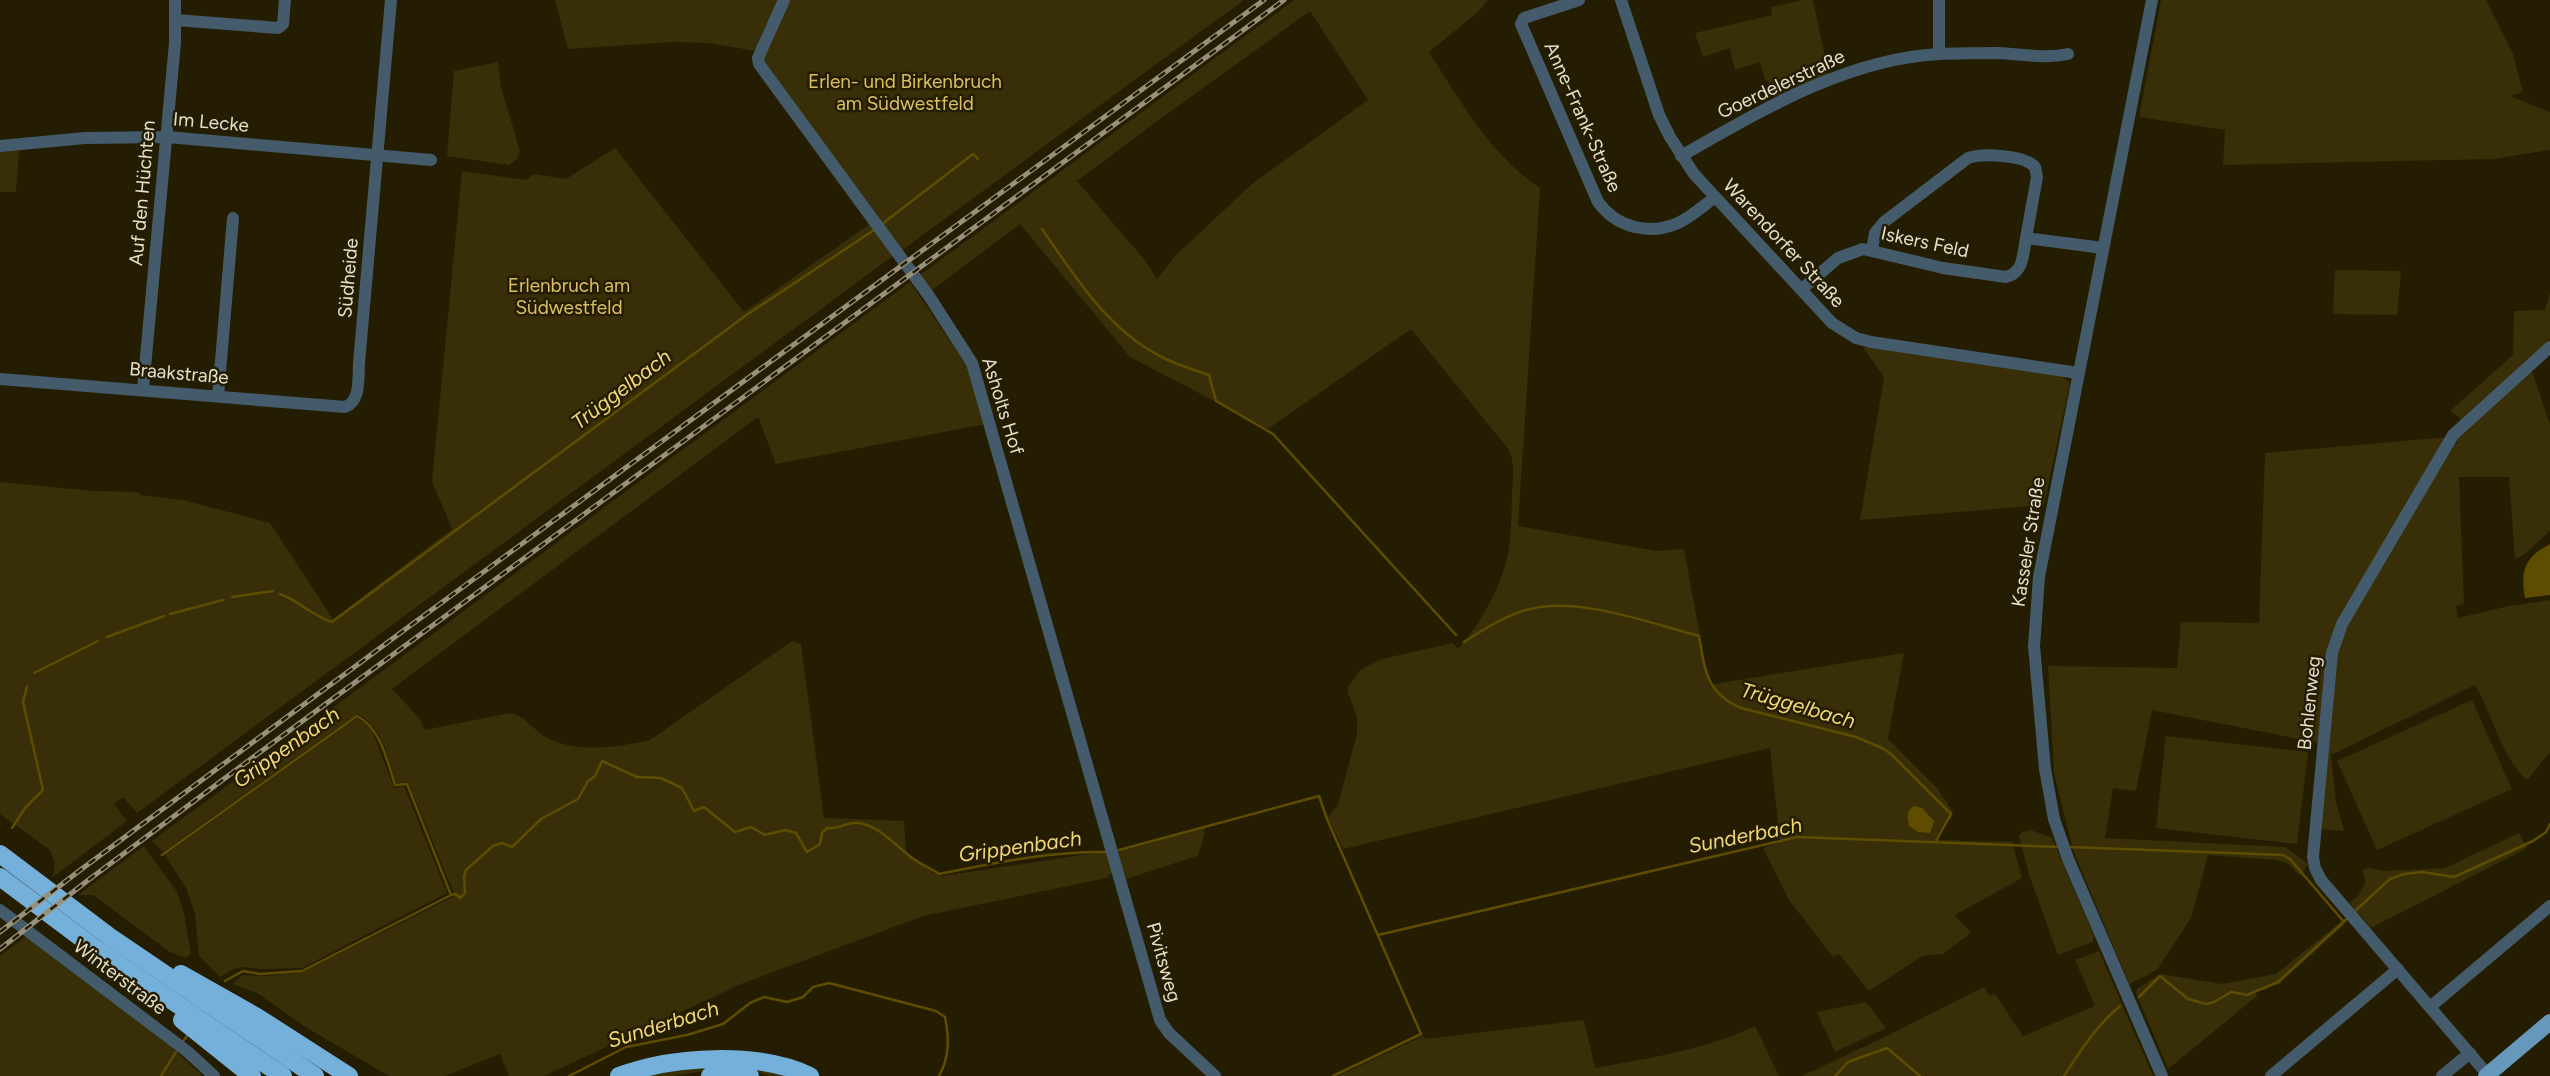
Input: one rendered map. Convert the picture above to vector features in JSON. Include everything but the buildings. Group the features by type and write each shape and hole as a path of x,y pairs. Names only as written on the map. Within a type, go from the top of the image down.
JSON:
{"highway":[{"path":"0,855 110,937 314,1076"},
{"path":"0,877 96,949 252,1076"},
{"path":"110,937 257,1017 349,1076"},
{"path":"96,949 283,1076"},
{"path":"619,1076 669,1062 702,1060 774,1062 810,1076"},
{"path":"710,1076 750,1076"}],"main road":[{"path":"2487,1075 2550,1022"}],"street":[{"name":"Auf den Hüchten","path":"143,389 167,137 176,20 175,0"},
{"path":"176,20 278,29 283,24 285,0"},
{"name":"Südheide","path":"353,403 356,396 391,0"},
{"name":"Asholts Hof","path":"783,0 758,58 759,64 929,296 972,363 1121,879"},
{"name":"Anne-Frank-Straße","path":"1579,0 1524,18 1521,24 1598,202 1611,216 1627,225 1654,229 1679,223 1714,198"},
{"name":"Warendorfer Straße","path":"1620,0 1659,115 1681,156 1714,198 1832,323 1860,340 2078,373"},
{"path":"1939,0 1939,54"},
{"name":"Kasseler Straße","path":"2152,0 2039,577 2034,624 2046,778 2059,835 2162,1076"},
{"name":"Goerdelerstraße","path":"1681,156 1746,120 1840,75 1898,59 1939,54 1997,53 2052,57 2068,54"},
{"name":"Im Lecke","path":"0,146 85,138 167,137 377,155"},
{"path":"377,155 431,160"},
{"name":"Iskers Feld","path":"1802,289 1838,258 1856,250 1871,250 1943,268 2012,276 2020,267 2037,177 2035,167 2024,160 1975,156 1962,162 1884,222 1875,233 1871,250"},
{"path":"218,396 233,218"},
{"path":"2026,238 2103,248"},
{"name":"Bohlenweg","path":"2487,1075 2321,880 2313,857 2334,644 2342,624 2453,435 2550,346"},
{"name":"Braakstraße","path":"0,379 345,407 353,403"},
{"name":"Pivitsweg","path":"1121,879 1160,1020 1169,1033 1215,1076"},
{"path":"2430,1007 2550,906"},
{"name":"Winterstraße","path":"0,910 188,1052 214,1076"},
{"path":"2270,1076 2398,969"},
{"path":"2442,1076 2470,1053"}],"green space":[{"path":"555,0 778,0 756,51 708,43 673,42 568,49"},
{"name":"Erlen- und Birkenbruch am Südwestfeld","path":"789,0 1244,0 901,251 763,60"},
{"path":"1294,0 1488,0 1477,13 1429,52 1491,143 1540,188 1518,526 1656,551 1684,549 1709,685 1904,653 1888,739 1937,788 1953,812 1937,840 2012,842 2022,878 1955,915 1971,933 1943,954 1922,956 1869,991 1839,954 1833,957 1789,900 1763,848 1780,842 1770,748 1343,849 1328,817 1338,805 1357,733 1357,717 1348,687 1360,670 1382,659 1453,643 1458,649 1474,629 1496,591 1508,553 1513,477 1509,450 1411,329 1268,429 1130,357 1020,224 931,291 920,275","holes":["1310,11 1368,100 1252,184 1176,255 1157,279 1144,259 1077,181"]},
{"path":"1813,0 1829,75 1779,98 1764,77 1760,62 1735,70 1730,48 1703,57 1695,33 1772,15 1771,7"},
{"path":"2161,0 2486,0 2513,54 2523,92 2510,96 2550,112 2550,150 2493,159 2223,165 2225,130 2139,117"},
{"path":"498,62 501,87 520,151 517,159 509,165 447,156 454,71"},
{"name":"Erlenbruch am Südwestfeld","path":"615,148 744,312 870,224 893,256 137,813 123,797 114,804 127,821 53,877 55,863 50,850 0,814 0,482 93,491 139,492 140,495 183,500 270,523 333,619 452,529 432,481 462,171 526,180 534,174 566,179"},
{"path":"19,150 16,192 0,192 0,152"},
{"path":"2335,270 2401,271 2397,315 2333,314"},
{"path":"910,282 967,366 986,424 776,464 758,417 392,689 420,719 425,730 510,713 558,742 570,746 611,747 650,740 792,641 801,644 824,818 904,821 906,854 933,873 942,876 1109,851 1112,866 1110,875 1107,878 923,916 741,984 544,1076 509,1076 500,1054 445,1076 389,1076 307,1028 257,993 232,984 243,975 267,976 303,972 455,896 408,782 396,783 379,734 366,719 357,714 163,852 152,841"},
{"path":"2550,293 2550,340 2461,419 2450,411 2513,355 2514,311 2545,310"},
{"path":"1863,347 2061,376 2070,383 2044,505 1860,520 1884,377"},
{"path":"2531,369 2550,424 2550,531 2525,554 2515,559 2509,477 2459,477 2464,604 2456,606 2458,618 2550,600 2550,752 2527,780 2503,747 2475,685 2331,755 2336,801 2344,831 2320,829 2337,653 2343,633 2451,444 2457,444 2457,438"},
{"path":"2448,437 2338,621 2319,743 2152,710 2136,791 2113,788 2105,838 2285,847 2308,864 2300,876 2289,864 2276,860 2208,855 2191,918 2157,970 2129,984 2073,850 2054,773 2048,666 2177,668 2181,622 2259,623 2265,453"},
{"path":"2472,700 2512,789 2377,850 2337,761"},
{"path":"357,718 372,730 394,788 404,786 447,893 302,968 244,967 220,977 199,956 195,914 186,888 165,855"},
{"path":"2166,736 2308,752 2297,844 2156,828"},
{"path":"1205,828 1197,856 1126,879 1118,852"},
{"path":"2031,830 2052,838 2094,936 2093,942 2058,955 2029,875 2019,836 2022,832"},
{"path":"2519,833 2527,848 2371,928 2349,903 2359,895 2366,881 2362,870 2445,868"},
{"path":"144,846 177,892 184,913 191,954 185,958 170,952 93,895 78,895"},
{"path":"2341,922 2344,925 2279,984 2255,992 2257,996 2168,1069 2136,993 2137,989 2160,974 2222,984 2276,974"},
{"path":"26,936 171,1047 203,1076 0,1076 0,956"},
{"path":"2099,951 2153,1076 1802,1076 1984,987 1990,996 1995,994 2023,1036 2095,1006 2075,960"},
{"path":"1866,1002 1886,1028 1835,1052 1817,1012"},
{"path":"1584,1020 1595,1068 1697,1047 1755,1026 1779,1076 1338,1076 1423,1036 1426,1039"},
{"path":"740,1067 746,1068 722,1068 674,1076 638,1076 669,1069"},
{"path":"746,1068 794,1076 769,1076"}],"shaded area":[{"path":"2550,544 2550,595 2525,598 2523,580 2526,565 2535,554"},
{"path":"1914,806 1922,808 1934,821 1930,833 1918,832 1909,826 1908,814"}],"waterway":[{"name":"Trüggelbach","path":"882,224 973,154 978,159"},
{"name":"Trüggelbach","path":"1042,229 1082,286 1112,320 1147,349 1209,375 1216,401 1273,434 1456,635"},
{"name":"Trüggelbach","path":"280,594 332,622 745,316 874,230"},
{"name":"Trüggelbach","path":"232,597 273,591"},
{"name":"Trüggelbach","path":"170,614 223,600"},
{"name":"Trüggelbach","path":"1464,642 1509,616 1546,606 1613,612 1699,636 1709,679 1714,688 1729,702 1741,708 1856,737 1891,754 1951,814 1936,841"},
{"name":"Trüggelbach","path":"107,637 164,616"},
{"name":"Trüggelbach","path":"34,673 98,641"},
{"name":"Trüggelbach","path":"12,828 25,808 43,790 23,702 27,686"},
{"name":"Grippenbach","path":"162,855 357,716 372,728 377,737 395,785 407,784 451,895"},
{"name":"Grippenbach","path":"225,981 243,971 260,974 302,971 451,895 456,894 460,898 465,893 466,870 493,846 502,843 512,847 541,819 578,799 602,761 637,777 661,778 682,788 694,811 704,807 735,832 751,827 765,835 785,830 796,833 807,852 820,844 822,833 827,828 851,823 866,825 879,831 913,859 939,874 1043,856 1106,852"},
{"name":"Trüggelbach","path":"1119,850 1319,796 1421,1034 1333,1076"},
{"name":"Trüggelbach","path":"2354,912 2390,879 2422,872 2454,877 2533,841 2546,832 2550,824"},
{"name":"Sunderbach","path":"1378,935 1797,837 2060,847"},
{"name":"Sunderbach","path":"2070,847 2283,855 2290,859 2344,922"},
{"path":"2139,997 2160,976 2188,999 2206,1004 2231,992 2247,995 2278,982 2349,917"},
{"name":"Sunderbach","path":"569,1076 626,1047 687,1035 723,1024 750,1003 764,997 787,1002 803,997 813,987 829,983 936,1011 945,1017 948,1047 939,1076"},
{"path":"2064,1076 2096,1030 2120,1006"},
{"path":"182,1043 187,1036"},
{"path":"1835,1076 1848,1062 1887,1048 1920,1076"},
{"name":"Grippenbach","path":"161,1076 176,1052"}],"railway":[{"path":"0,932 407,628 1264,0"},
{"path":"0,949 244,764 1284,0"}]}
